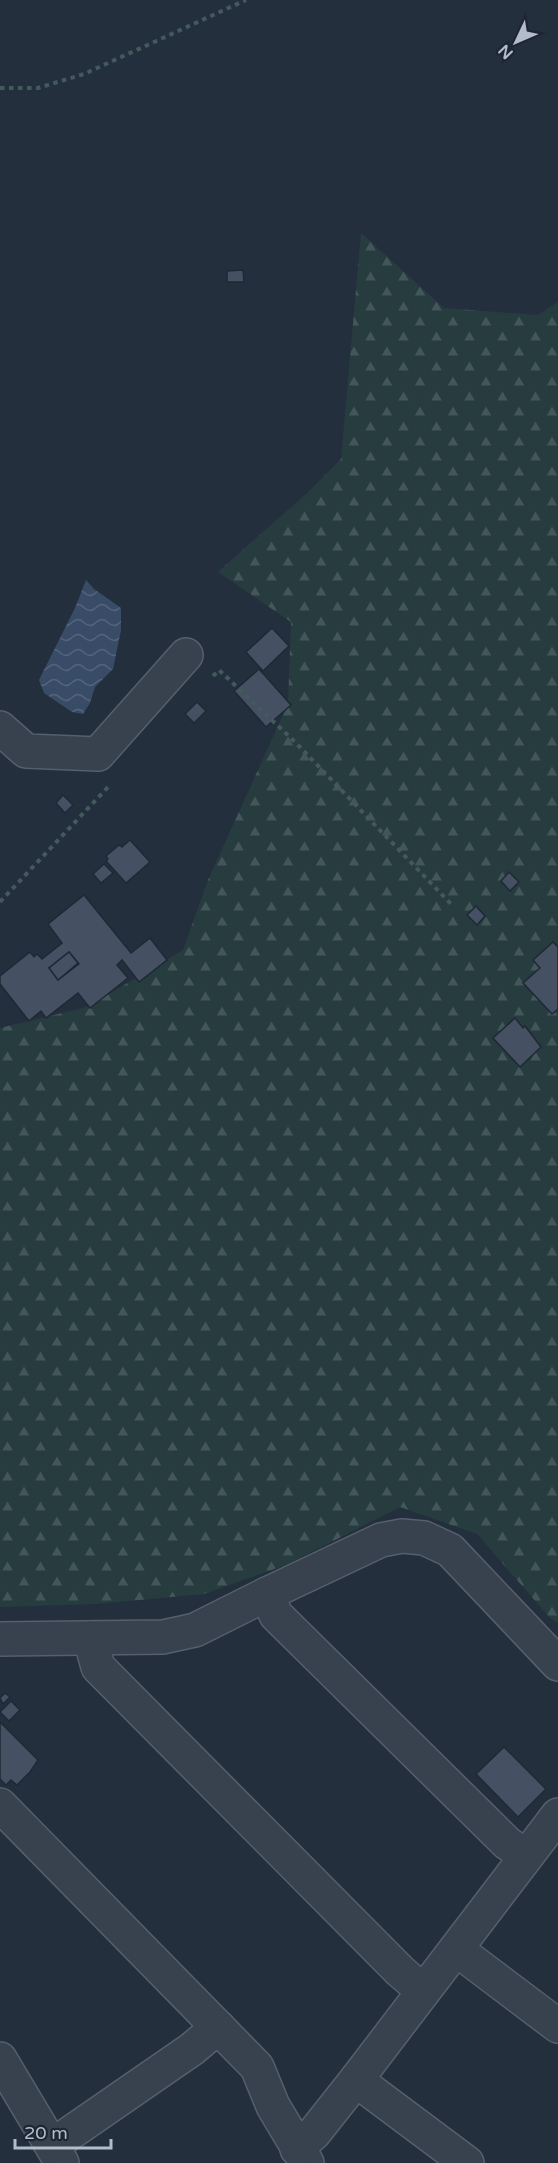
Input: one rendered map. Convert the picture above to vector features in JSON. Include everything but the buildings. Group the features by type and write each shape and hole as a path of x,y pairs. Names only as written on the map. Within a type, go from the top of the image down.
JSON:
{"street":[{"path":"0,728 26,751 98,754 186,655"},
{"path":"0,1639 163,1636 195,1630 381,1540 402,1536 424,1538 450,1550 558,1664"},
{"path":"267,1594 276,1616 507,1843 526,1856"},
{"path":"90,1638 98,1667 400,1971 423,1991"},
{"path":"0,1804 257,2067 273,2106 302,2156"},
{"path":"302,2156 314,2133 558,1815"},
{"path":"456,1949 558,2026"},
{"path":"0,2059 57,2154 218,2027"},
{"path":"356,2080 467,2163"}],"path":[{"path":"0,88 38,88 84,74 246,0"},
{"path":"211,678 219,670 295,742 453,906"},
{"path":"0,902 114,782"}],"green space":[{"path":"361,233 444,308 538,315 558,302 558,1623 550,1618 477,1534 400,1507 288,1564 204,1594 96,1604 0,1607 0,1028 87,1007 183,950 208,880 288,704 291,622 218,572 307,493 341,459"}],"water":[{"path":"86,580 94,589 121,608 121,630 113,669 95,687 90,703 83,714 72,712 44,693 39,680 75,608"}]}
